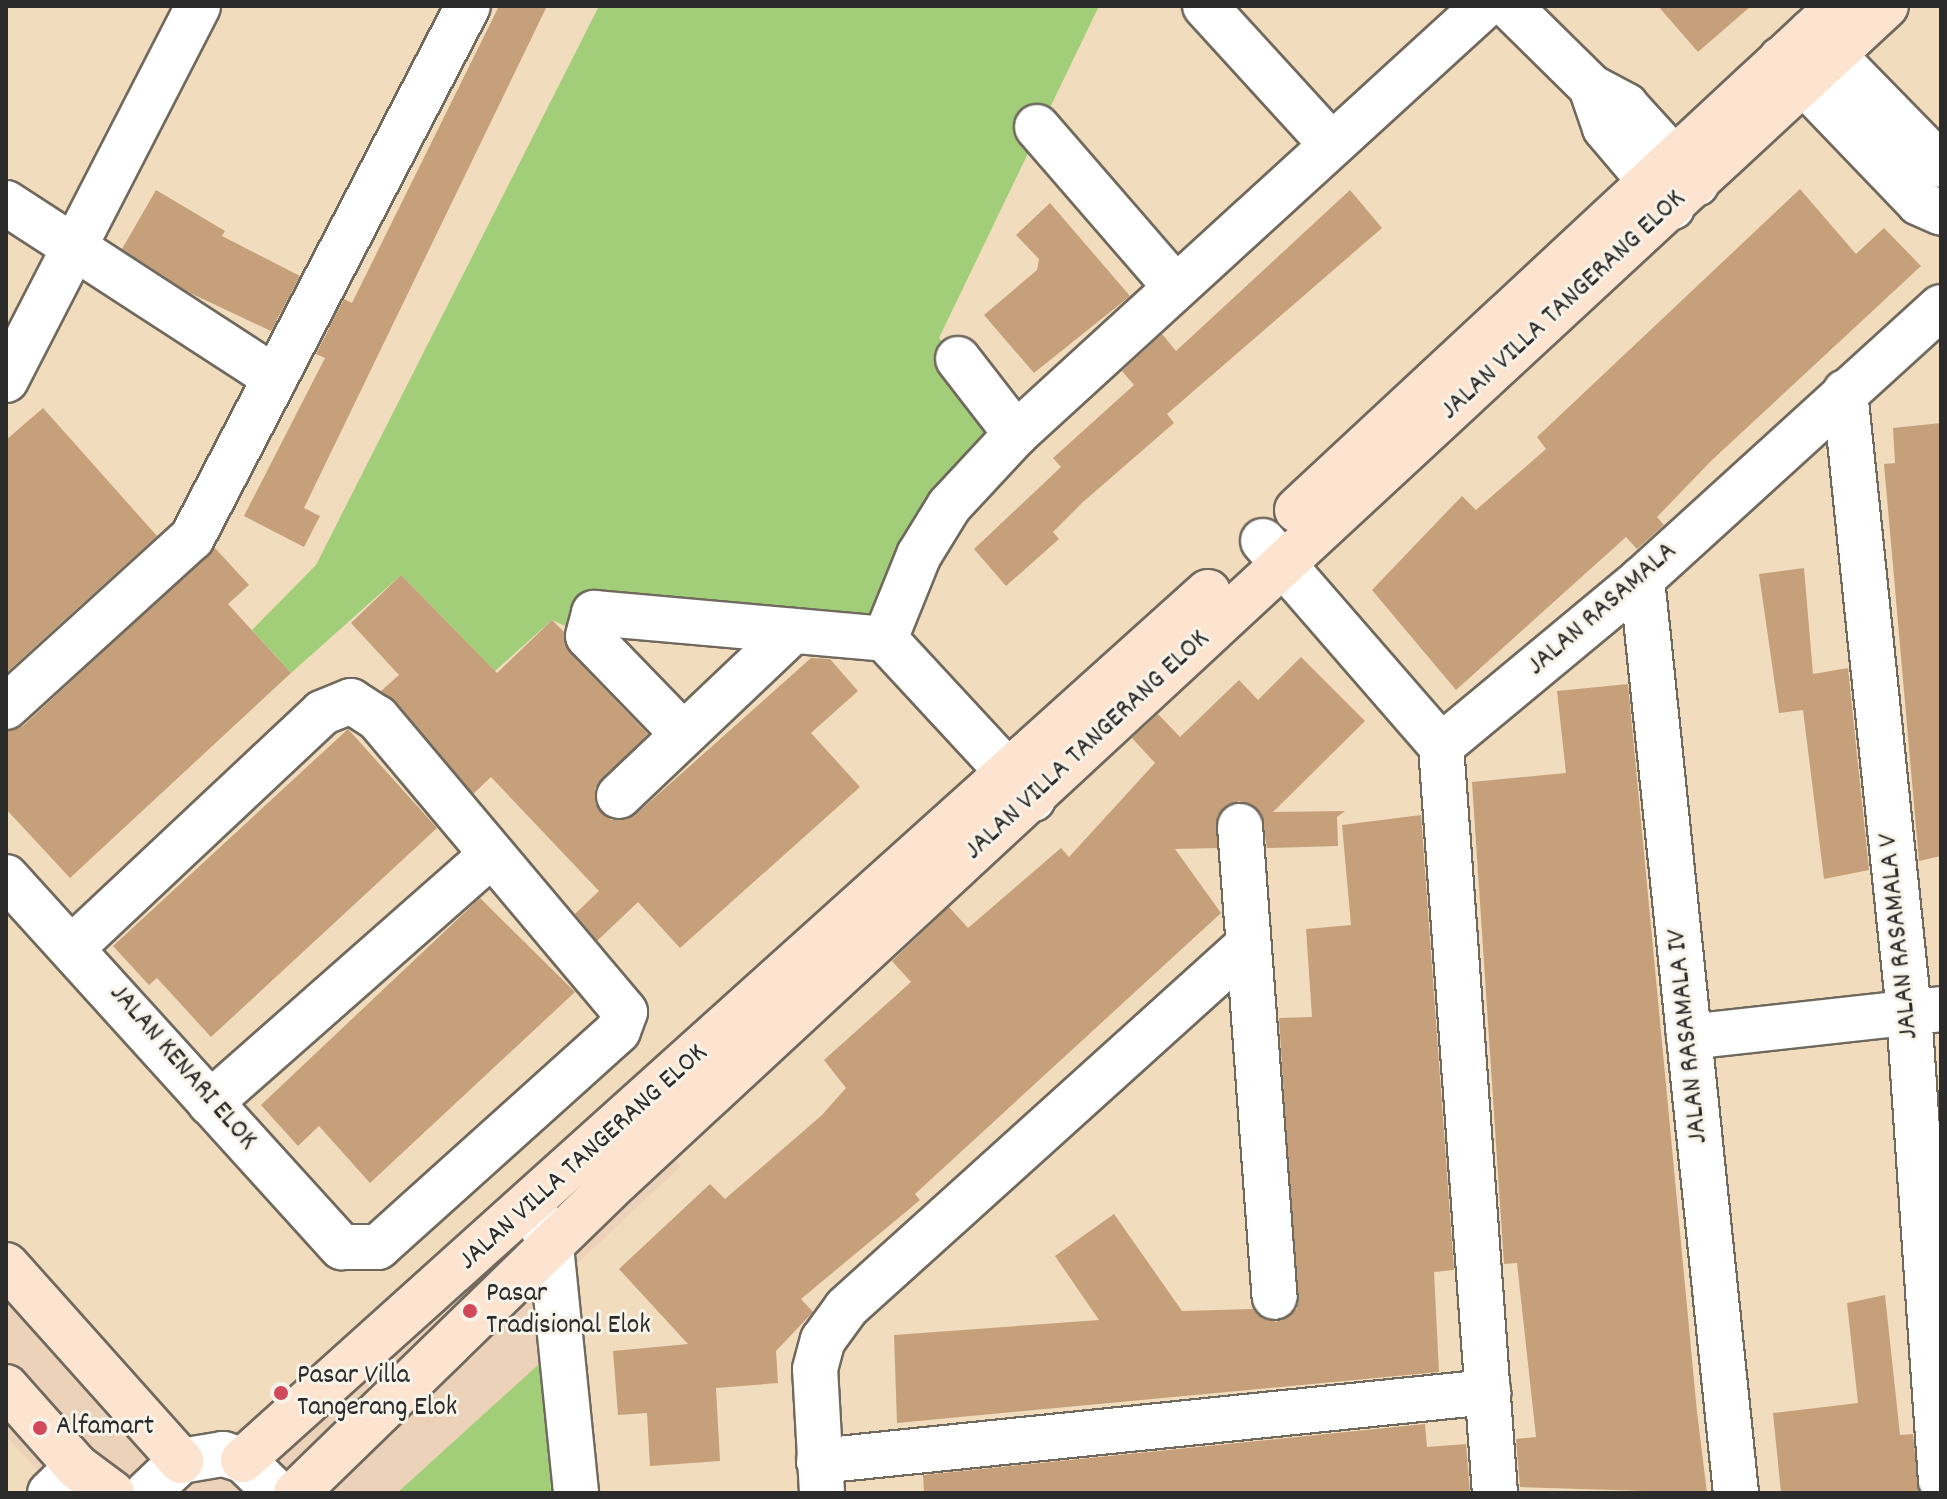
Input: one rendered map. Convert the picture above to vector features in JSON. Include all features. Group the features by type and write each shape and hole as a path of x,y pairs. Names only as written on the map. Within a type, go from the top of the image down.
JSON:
{"street":[{"path":"6,380 198,6"},
{"path":"6,707 192,538 468,6"},
{"path":"1205,6 1329,142"},
{"path":"885,639 919,555 949,506 1016,434 1329,142 1484,6"},
{"path":"1509,6 1591,87 1605,128 1673,182"},
{"name":"JALAN VILLA TANGERANG ELOK","path":"296,1493 1023,787 1272,553 1814,48 1886,6"},
{"path":"1814,48 1941,165"},
{"path":"1814,48 1919,203 1941,213"},
{"path":"1037,127 1174,285"},
{"path":"6,203 72,250 275,378"},
{"name":"JALAN RASAMALA","path":"1441,746 1642,579 1941,307"},
{"path":"958,359 1016,434"},
{"name":"JALAN RASAMALA V","path":"1845,392 1925,1010 1941,1481"},
{"path":"1272,553 1441,746 1495,1493"},
{"name":"JALAN RASAMALA IV","path":"1642,579 1736,1493"},
{"path":"683,734 588,636 594,613 885,639 1023,787"},
{"path":"619,796 793,631"},
{"path":"75,945 322,713 351,701 377,718 490,856 210,1103"},
{"name":"JALAN VILLA TANGERANG ELOK","path":"243,1460 532,1206 1023,787"},
{"path":"1240,826 1275,1297"},
{"name":"JALAN KENARI ELOK","path":"6,877 75,945 210,1103 342,1247 361,1251 378,1247 618,1031 625,1012 490,856"},
{"path":"1248,945 846,1308 823,1340 815,1369 821,1477 1488,1392"},
{"path":"1689,1037 1925,1010"},
{"path":"532,1206 551,1246 576,1493"},
{"path":"6,1265 181,1461"},
{"path":"6,1387 64,1480 112,1493"},
{"path":"147,1493 181,1461 202,1454 243,1460 277,1493"}],"shaded area":[{"name":"Pasar Tradisional Elok","path":"615,1098 681,1166 561,1279 561,1344 397,1493 59,1493 6,1437 6,1241 188,1438 230,1432 270,1413"}],"green space":[{"path":"599,6 1099,6 939,338 1016,434 885,639 588,636 552,620 495,671 401,575 291,673 252,630 316,565"},
{"path":"561,1344 576,1493 397,1493"}],"building":[{"path":"499,6 547,6 304,508 320,516 304,547 244,516 325,358 316,354 344,299 352,303"},
{"path":"1658,6 1751,6 1698,52"},
{"path":"1800,189 1856,254 1884,228 1921,266 1711,461 1657,517 1664,525 1637,549 1626,537 1456,690 1372,590 1462,496 1476,510 1546,449 1537,437"},
{"path":"156,190 225,231 222,236 300,276 271,331 188,292 122,249"},
{"path":"1350,190 1382,228 1167,414 1174,423 1083,502 1053,532 1059,539 1006,586 974,549 1061,467 1053,458 1134,385 1122,371 1162,334 1176,351"},
{"path":"1050,203 1130,296 1034,373 984,315 1037,270 1039,259 1016,235"},
{"path":"43,408 157,536 6,673 6,440"},
{"path":"1941,423 1941,856 1919,861 1884,464 1895,463 1893,428"},
{"path":"215,548 249,585 228,604 291,673 70,878 6,809 6,731 23,726"},
{"path":"1804,568 1813,674 1848,668 1869,870 1824,879 1803,710 1779,713 1759,574"},
{"path":"401,575 497,673 552,620 564,632 570,653 648,734 595,788 595,803 611,820 636,814 811,658 830,659 858,691 811,733 860,787 680,948 638,902 597,941 575,914 599,891 491,777 473,794 381,691 399,675 351,623"},
{"path":"1301,657 1365,721 1273,812 1345,811 1337,817 1338,846 1267,848 1261,813 1239,801 1217,816 1217,848 1175,849 1221,913 915,1194 920,1200 801,1299 813,1312 776,1351 778,1383 716,1388 720,1461 650,1466 647,1413 618,1415 613,1351 688,1344 619,1269 710,1184 725,1199 822,1115 846,1088 824,1060 911,982 892,961 949,907 968,928 1061,848 1069,857 1155,763 1132,738 1158,714 1180,737 1239,680 1258,700"},
{"path":"1628,684 1707,1493 1520,1487 1516,1439 1536,1437 1517,1263 1504,1264 1472,782 1566,773 1557,691"},
{"path":"348,729 437,828 211,1037 157,978 149,985 113,946"},
{"path":"1421,815 1454,1270 1434,1272 1439,1372 897,1423 894,1335 1099,1320 1055,1256 1114,1214 1182,1311 1253,1309 1276,1322 1297,1309 1279,1018 1312,1017 1306,929 1351,925 1342,825"},
{"path":"480,898 575,992 370,1183 319,1126 298,1146 261,1105"},
{"path":"1885,1295 1900,1435 1913,1434 1919,1493 1781,1493 1773,1413 1858,1403 1847,1303"},
{"path":"1425,1424 1427,1447 1466,1444 1470,1493 924,1493 923,1475"}],"place":[{"name":"Pasar Tradisional Elok","path":"470,1311"},
{"name":"Pasar Villa Tangerang Elok","path":"281,1393"},
{"name":"Alfamart","path":"40,1428"}]}
